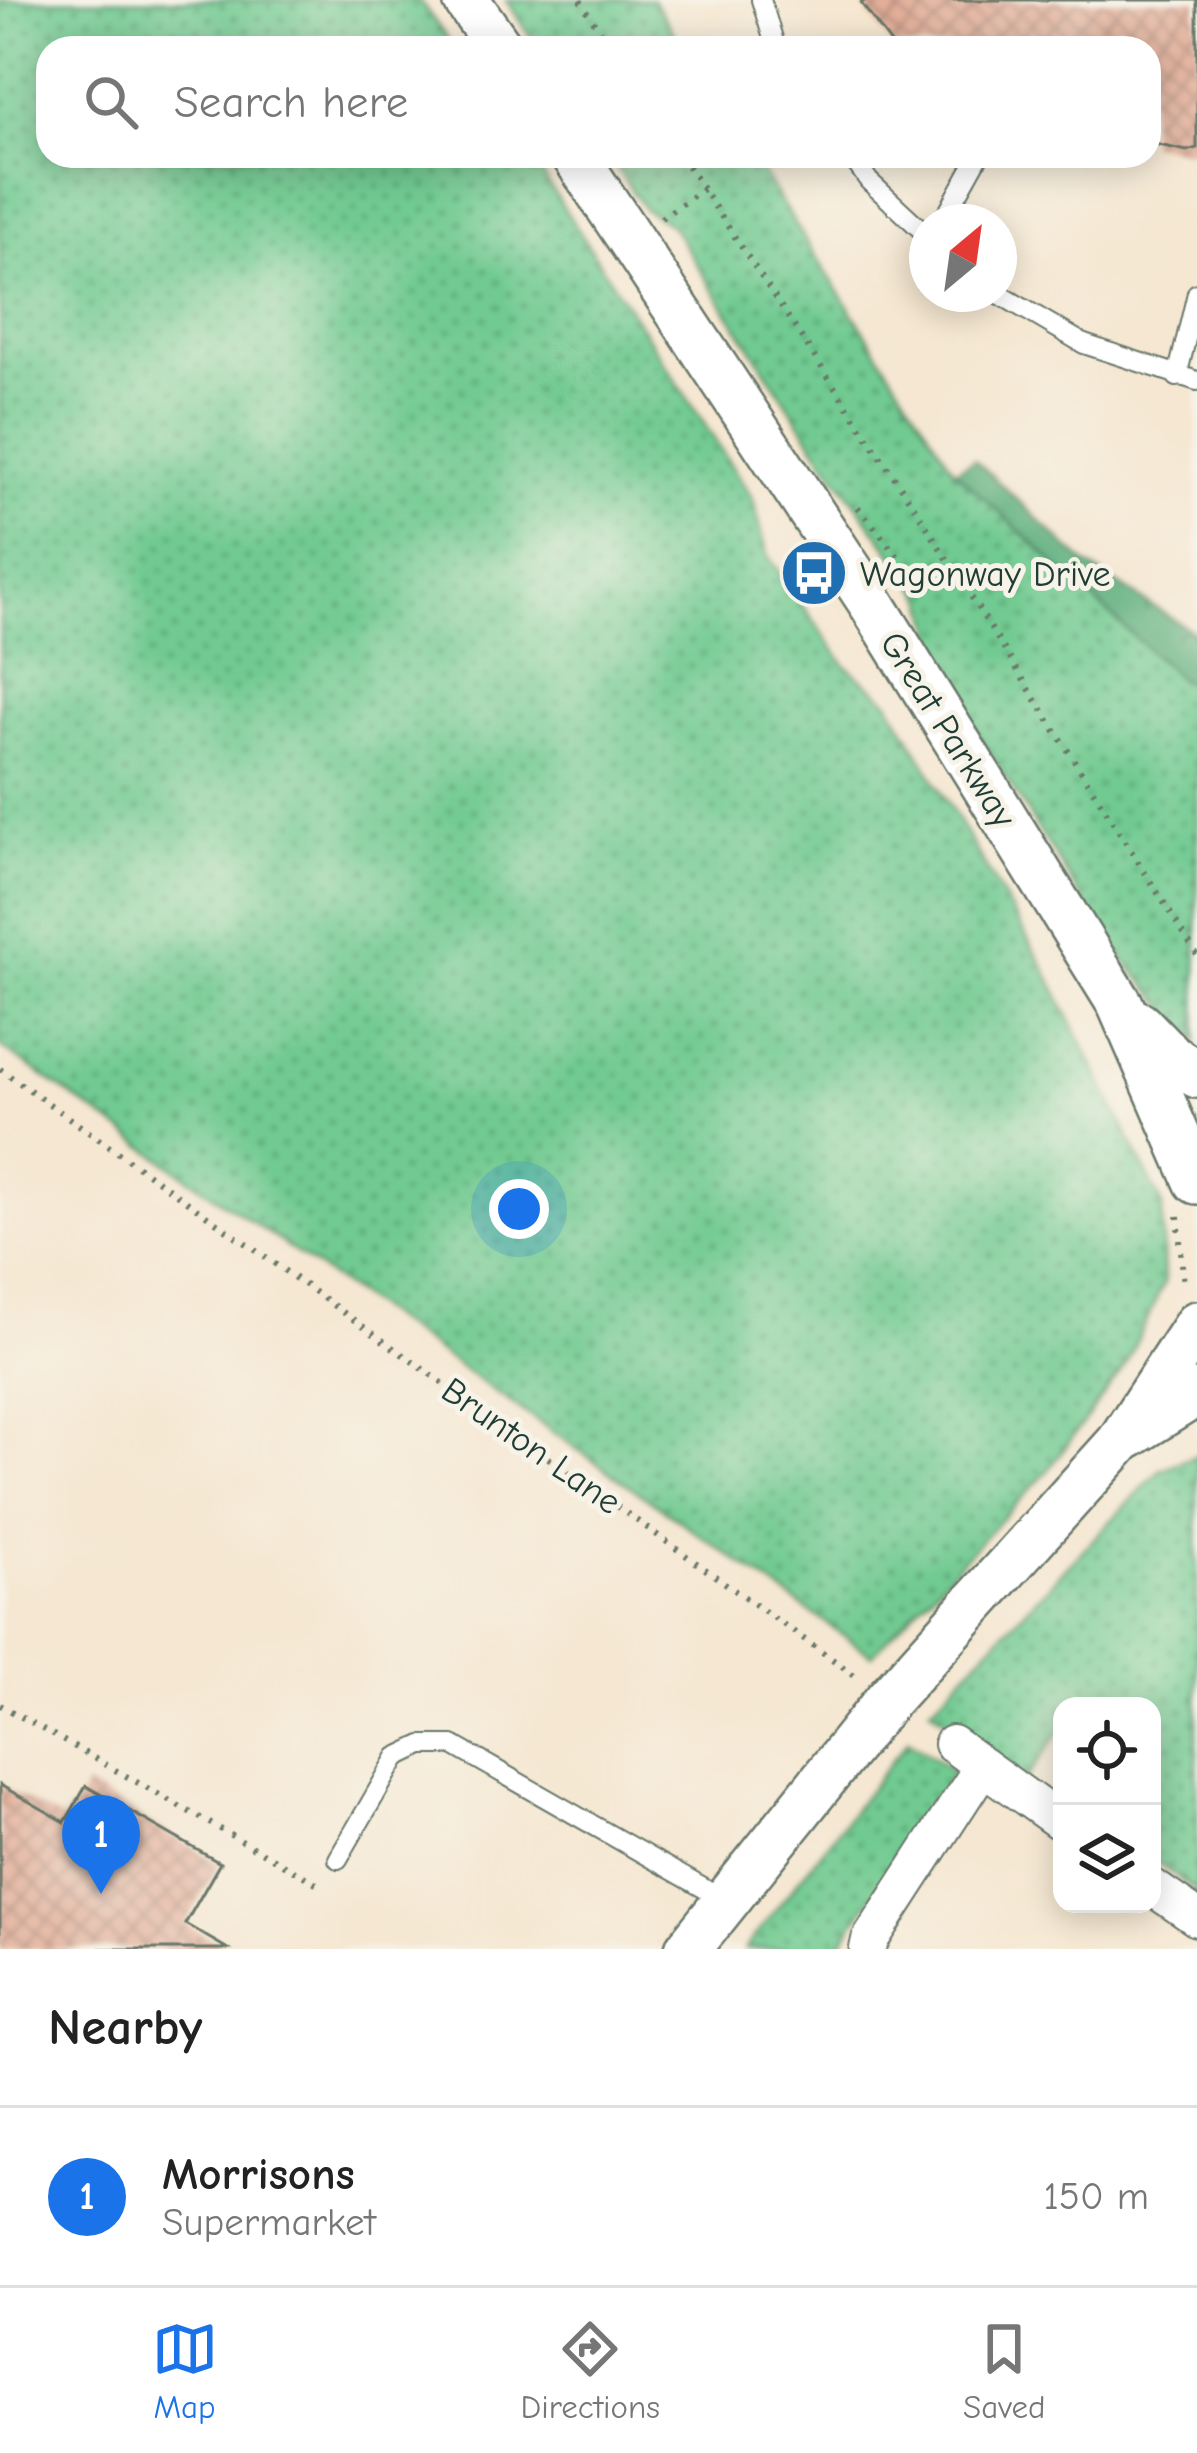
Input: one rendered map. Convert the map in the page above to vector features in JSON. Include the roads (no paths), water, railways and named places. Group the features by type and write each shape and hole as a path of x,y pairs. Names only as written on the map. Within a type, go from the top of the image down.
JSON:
{"street":[{"path":"466,0 492,36"},
{"name":"Great Parkway","path":"582,168 872,604 1120,1004 1168,1055 1197,1075"},
{"name":"Great Parkway","path":"1120,1004 1187,1190"},
{"path":"688,1949 888,1699 1119,1443 1186,1314"},
{"path":"1119,1443 1197,1393"},
{"path":"952,1744 1053,1809"},
{"path":"868,1949 983,1766"},
{"path":"1161,1892 1197,1918"}],"lane":[{"path":"761,0 772,36"},
{"path":"860,168 909,218"},
{"path":"952,204 972,168"},
{"path":"1017,305 1084,344 1187,379 1197,292"},
{"path":"338,1858 397,1757 422,1745 453,1745 726,1901"}],"place":[{"name":"Wagonway Drive","path":"814,573"},
{"name":"Morrisons","path":"101,1894"}]}
